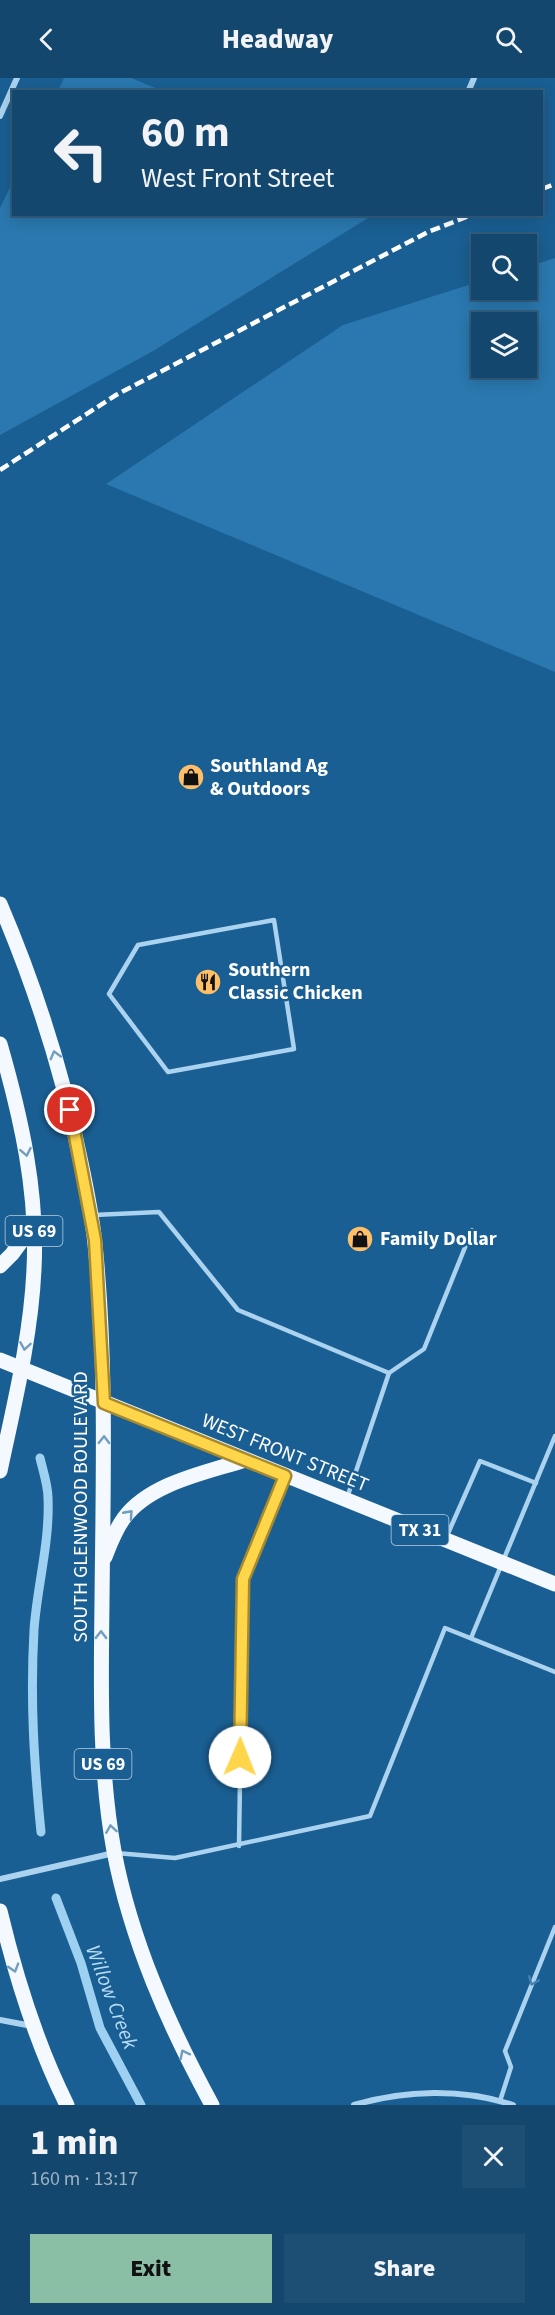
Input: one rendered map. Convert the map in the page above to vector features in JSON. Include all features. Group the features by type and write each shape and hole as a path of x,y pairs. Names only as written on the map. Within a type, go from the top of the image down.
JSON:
{"main road":[{"name":"SOUTH GLENWOOD BOULEVARD","path":"0,904 24,960 52,1044 70,1110 91,1215 99,1293 104,1403 101,1734 106,1800 114,1853 142,1952 162,2005 212,2105"},
{"name":"US 69","path":"0,1044 14,1094 25,1150 34,1224 32,1296 21,1369 0,1471"},
{"path":"0,1266 34,1224"},
{"name":"WEST FRONT STREET","path":"0,1360 555,1584"},
{"path":"102,1565 124,1518 136,1505 169,1486 245,1460"},
{"path":"0,1911 13,1966 34,2027 67,2105"}],"street":[{"path":"0,116 16,78"},
{"path":"0,1879 114,1853"},
{"path":"0,2020 34,2027"},
{"path":"354,2105 376,2098 414,2093 458,2094 513,2105"}],"lane":[{"path":"274,920 294,1049 168,1072 109,994 138,945 274,920"},
{"path":"91,1215 159,1212 238,1310 389,1373"},
{"path":"346,1501 389,1373 424,1348 471,1230"},
{"path":"471,1638 555,1436"},
{"path":"446,1540 480,1461 536,1483"},
{"path":"239,1846 243,1579 285,1476"},
{"path":"114,1853 175,1858 370,1816 445,1628 555,1672"},
{"path":"501,2101 511,2067 504,2051 555,1927"}],"shaded area":[{"path":"64,78 131,78 161,90 58,90"},
{"path":"12,183 12,216 371,216 153,351 0,435 0,208"},
{"path":"555,258 555,672 106,484 343,325 471,284 471,300 537,300 537,264"}],"waterway":[{"name":"Willow Creek","path":"40,1458 47,1488 48,1515 34,1630 32,1682 41,1832"},
{"name":"Willow Creek","path":"56,1898 81,1963 100,2028 141,2105"}],"railway":[{"path":"543,189 555,184"},
{"path":"0,470 116,395 428,232 469,216"}],"place":[{"name":"Southland Ag & Outdoors","path":"191,777"},
{"name":"Southern Classic Chicken","path":"208,982"},
{"name":"Family Dollar","path":"360,1239"}],"route":[{"path":"70,1110 95,1240 104,1403 285,1476 243,1579 240,1757"}]}
